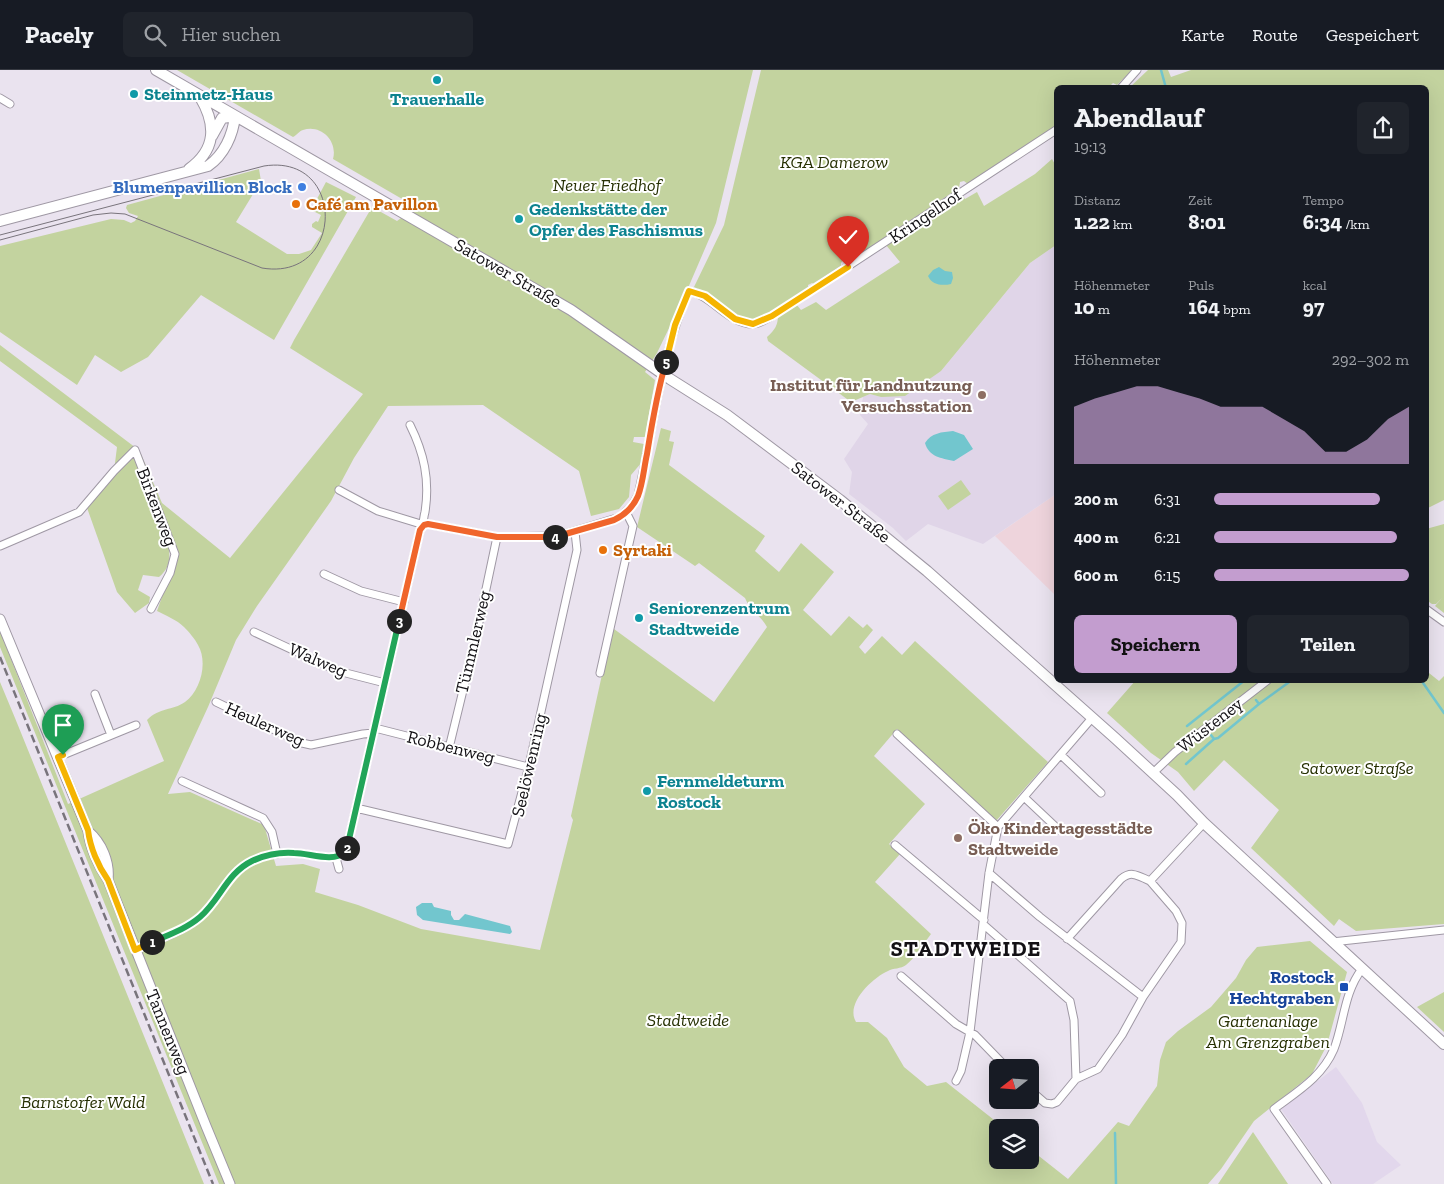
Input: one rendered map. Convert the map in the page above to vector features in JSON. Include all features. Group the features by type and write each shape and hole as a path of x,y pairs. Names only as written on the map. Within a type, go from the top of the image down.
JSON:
{"main road":[{"name":"Satower Straße","path":"156,70 571,310 662,374 727,415 854,511 982,619 1153,773 1189,806 1204,823 1444,1044"},
{"path":"199,96 209,115 212,125 212,136"},
{"path":"0,222 184,172 202,169 214,162 220,155 232,134 236,116 222,118 212,136 204,157 184,172"}],"street":[{"path":"1124,85 1137,70"},
{"path":"0,98 10,104"},
{"name":"Kringelhof","path":"662,374 675,325 689,291 705,296 735,319 753,324 760,322 864,257 1054,131"},
{"path":"340,490 378,511 424,525 428,524 497,537 547,538 614,520 632,506 638,495 662,374"},
{"path":"135,950 188,926 210,906 231,876 252,861 277,854 293,853 336,858 346,852 420,530 424,525 427,499 426,470 422,454 410,425"},
{"name":"Birkenweg","path":"0,546 79,512 114,470 135,450 175,554 170,573 152,609"},
{"path":"600,673 633,526 626,512"},
{"name":"Seelöwenring","path":"356,808 508,844 528,767 577,550 575,532"},
{"name":"Tümmlerweg","path":"449,748 497,537"},
{"path":"324,574 361,590 404,602"},
{"path":"1429,611 1444,622"},
{"name":"Tannenweg","path":"0,619 88,830 89,840 103,873 108,880 230,1184"},
{"name":"Walweg","path":"254,632 338,671 385,682"},
{"name":"Wüsteney","path":"1153,773 1175,752 1264,683"},
{"path":"95,694 111,735"},
{"name":"Heulerweg","path":"216,702 302,743 310,745 374,730"},
{"path":"956,1081 962,1071 970,1032 989,873 998,828 1092,718"},
{"path":"58,757 136,725"},
{"name":"Robbenweg","path":"374,730 528,767"},
{"path":"897,734 998,828"},
{"path":"1061,755 1101,793"},
{"path":"182,781 263,818 272,832 277,854"},
{"path":"1024,797 1059,830"},
{"path":"1150,881 1204,823"},
{"path":"895,845 1070,1001 1074,1020 1076,1079"},
{"path":"336,858 339,869"},
{"path":"989,873 1067,939 1143,997"},
{"path":"1039,1098 1045,1104 1057,1102 1076,1079 1098,1069 1122,1035 1143,997 1181,942 1182,922 1150,881 1128,874 1121,878 1067,939"},
{"path":"1332,942 1444,930"},
{"path":"1327,1184 1274,1109 1317,1076 1324,1067 1334,1049 1353,980 1362,969"},
{"path":"901,976 956,1024 975,1035 998,1059"}],"shaded area":[{"name":"Institut für Landnutzung Versuchsstation","path":"1054,246 1054,495 983,544 928,524 906,541 893,528 849,494 852,472 844,459 868,424 860,415 863,397 870,394 881,397 941,371 1030,263"},
{"path":"1054,495 1054,594 995,536"},
{"path":"1336,1067 1362,1103 1377,1142 1401,1165 1373,1184 1333,1184 1281,1109"}],"green space":[{"path":"177,70 753,70 716,223 685,295 657,353 645,372 655,380 645,437 634,437 633,442 644,444 642,462 631,475 629,497 619,509 591,516 579,471 483,405 388,406 354,458 331,501 257,606 236,640 168,794 190,792 264,825 276,866 303,864 320,869 315,892 358,905 421,929 540,950 573,820 571,816 612,629 714,702 767,627 745,598 699,563 695,566 637,527 661,428 671,431 669,441 674,442 669,465 765,536 755,551 779,572 801,543 834,572 803,610 831,636 849,616 863,628 867,624 873,630 859,647 865,654 882,636 902,655 915,641 1048,762 996,821 897,729 874,756 925,804 889,844 900,854 875,882 931,934 916,955 906,965 882,974 868,985 857,1000 854,1007 854,1015 856,1022 868,1022 887,1038 904,1067 927,1086 946,1082 993,1119 989,1119 989,1169 1039,1169 1039,1156 1068,1179 1118,1122 1129,1126 1157,1086 1160,1060 1166,1042 1211,1007 1236,978 1246,960 1257,947 1310,941 1347,972 1327,1045 1312,1074 1254,1121 1221,1169 1208,1184 219,1184 0,647 0,631 68,804 164,761 147,720 157,713 180,705 191,697 201,675 201,652 195,640 184,627 157,611 175,560 167,530 169,561 167,567 159,577 143,575 138,590 150,597 149,603 135,613 117,592 86,505 114,471 117,447 0,361 0,345 136,448 141,454 162,503 230,558 363,394 290,348 294,340 372,207 397,221 416,207 333,159 333,146 322,132 310,129 302,131 293,137"},
{"name":"KGA Damerow","path":"761,70 1132,70 1117,85 1113,83 1111,85 1054,85 1054,129 968,184 964,181 960,182 959,188 848,262 844,259 841,267 814,284 808,285 808,288 776,310 758,319 749,320 732,315 694,287 724,225"},
{"path":"1148,70 1168,70 1171,77 1191,70 1444,70 1444,500 1429,508 1429,85 1132,85"},
{"path":"1052,159 1054,162 1054,246 1030,263 941,371 905,396 881,397 870,394 851,402 768,341 767,337 775,327 778,315 796,304 801,310 816,302 826,310 900,262 886,245 962,195 965,199 977,192 984,206 1035,174"},
{"path":"259,169 261,181 236,222 287,254 299,254 311,250 322,233 312,227 312,224 316,221 318,222 321,215 311,210 326,182 356,197 274,340 201,295 148,357 121,372 95,355 77,385 0,332 0,246 111,219 124,220 131,223 138,216 129,213 126,208 127,205"},
{"path":"961,480 971,494 948,510 938,496"},
{"path":"1444,524 1444,613 1435,606 1442,598 1436,604 1429,602 1429,528"},
{"name":"Satower Straße","path":"1429,673 1439,681 1444,676 1444,924 1356,931 1339,919 1334,926 1251,848 1279,810 1224,760 1194,791 1178,772 1151,753 1107,713 1133,683 1429,683"},
{"name":"Barnstorfer Wald","path":"0,682 15,718 204,1184 0,1184"},
{"path":"1444,992 1444,1032 1417,1007"},
{"path":"1253,1132 1288,1184 1218,1184"}],"water":[{"path":"939,267 945,271 952,272 951,284 938,284 930,279 928,276"},
{"path":"953,431 964,435 973,449 954,461 936,456 929,451 925,443 930,437"},
{"path":"422,903 432,903 434,907 451,911 454,920 459,920 465,914 510,926 512,932 510,934 423,920 417,915 416,907"}],"waterway":[{"path":"1161,70 1165,85"},
{"path":"1187,726 1241,683"},
{"path":"1186,764 1214,739 1218,738 1288,683"},
{"path":"1423,683 1444,713"},
{"path":"1256,700 1259,704"},
{"path":"1211,735 1214,739"},
{"path":"1115,1133 1116,1184"}],"tram line":[{"path":"0,235 264,166 291,167 310,178 322,196 325,217 321,238 309,256 289,267 262,268 125,214 93,215 0,240"}],"railway":[{"path":"0,657 213,1184"}],"place":[{"name":"Trauerhalle","path":"437,80"},
{"name":"Steinmetz-Haus","path":"134,94"},
{"name":"Blumenpavillion Block","path":"302,187"},
{"name":"Café am Pavillon","path":"296,204"},
{"name":"Gedenkstätte der Opfer des Faschismus","path":"519,219"},
{"name":"Institut für Landnutzung Versuchsstation","path":"982,395"},
{"name":"Syrtaki","path":"603,550"},
{"name":"Seniorenzentrum Stadtweide","path":"639,618"},
{"name":"Fernmeldeturm Rostock","path":"647,791"},
{"name":"Öko Kindertagesstädte Stadtweide","path":"958,838"},
{"name":"Rostock Hechtgraben","path":"1344,987"}],"district":[{"name":"STADTWEIDE","path":"966,948"}],"route":[{"path":"63,755 58,757 88,830 89,840 103,873 108,880 135,950 188,926 210,906 231,876 252,861 277,854 293,853 336,858 341,856 346,852 420,530 424,525 428,524 497,537 547,538 575,532 620,517 632,506 638,495 660,380 675,325 689,291 705,296 735,319 753,324 772,316 848,267"}],"park label":[{"name":"Neuer Friedhof","path":"607,185"},
{"name":"Stadtweide","path":"688,1020"},
{"name":"Gartenanlage Am Grenzgraben","path":"1268,1031"}]}
